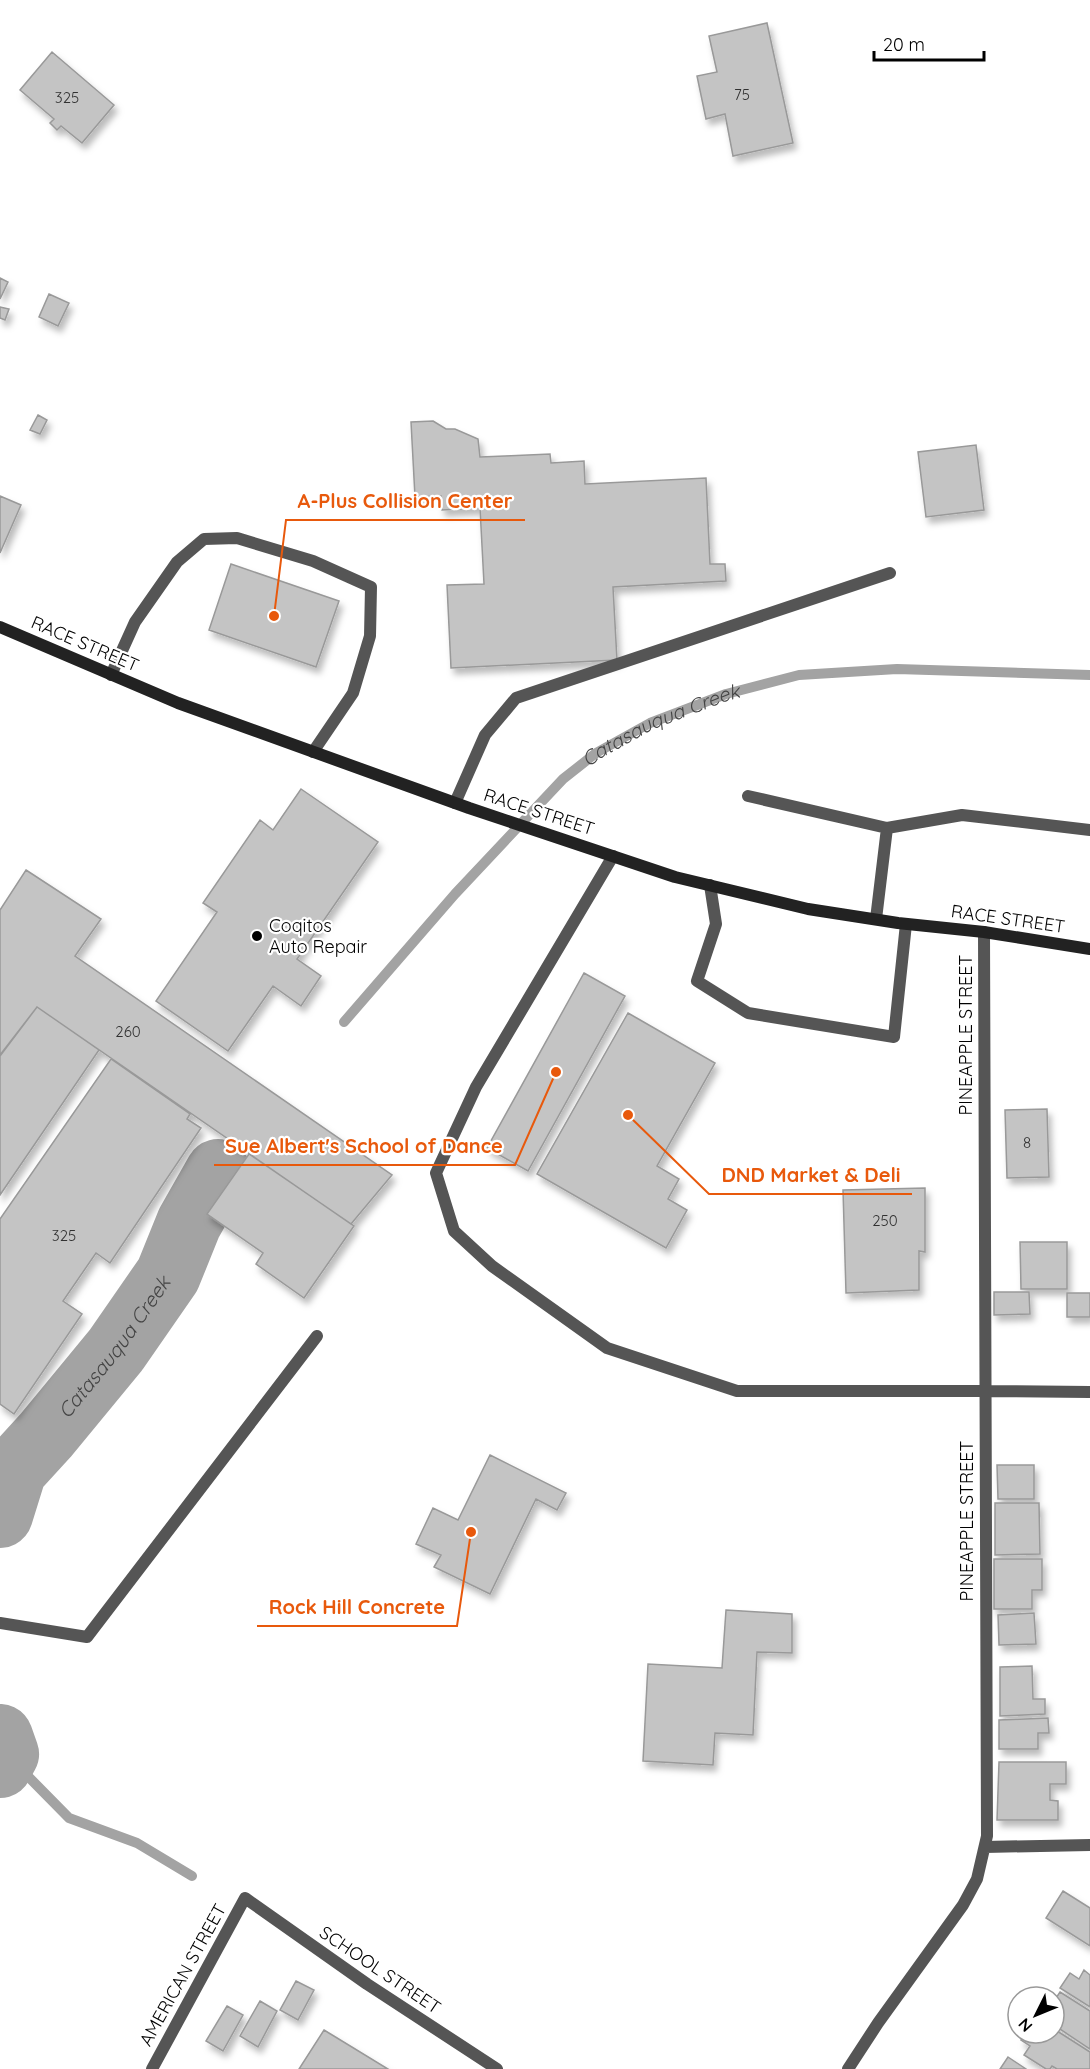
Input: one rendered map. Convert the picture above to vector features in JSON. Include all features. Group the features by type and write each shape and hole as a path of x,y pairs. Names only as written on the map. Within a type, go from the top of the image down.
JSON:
{"main road":[{"name":"RACE STREET","path":"0,627 177,703 469,808 675,877 808,909 906,924 984,932 1090,949"}],"street":[{"path":"111,675 135,622 177,562 204,539 237,538 313,561 371,587 370,636 353,693 314,752"},
{"path":"455,803 485,735 516,698 890,573"},
{"path":"748,796 887,828 962,815 1090,830"},
{"path":"876,919 887,828"},
{"path":"613,856 476,1087 436,1173 454,1231 492,1266 607,1348 737,1391 1090,1392"},
{"path":"710,885 716,924 697,981 748,1013 894,1037 906,924"},
{"name":"PINEAPPLE STREET","path":"848,2069 878,2023 963,1905 977,1879 987,1836 984,932"},
{"path":"0,1623 87,1637 317,1336"},
{"path":"985,1847 1090,1845"},
{"name":"AMERICAN STREET","path":"152,2069 245,1898"},
{"name":"SCHOOL STREET","path":"245,1898 367,1984 497,2069"}],"building":[{"path":"767,23 793,143 733,156 725,114 706,119 697,76 717,72 709,36"},
{"path":"52,52 114,105 82,143 61,126 57,130 50,123 54,119 20,90"},
{"path":"0,278 8,282 0,299"},
{"path":"49,294 69,303 58,326 39,317"},
{"path":"0,307 9,309 5,320 0,318"},
{"path":"38,415 47,420 40,434 30,430"},
{"path":"433,421 446,429 455,429 478,439 480,457 550,454 551,463 584,461 585,484 706,478 710,564 725,564 726,581 613,587 617,660 451,668 447,585 484,584 480,508 442,510 441,496 415,497 411,422"},
{"path":"976,445 984,510 926,517 918,452"},
{"path":"0,496 21,505 0,553"},
{"path":"231,564 339,601 316,667 209,630"},
{"name":"Coqitos Auto Repair","path":"301,789 378,842 297,959 321,976 301,1006 273,986 228,1051 156,1001 217,912 203,903 260,820 273,830"},
{"path":"26,870 101,919 75,956 392,1175 351,1224 37,1007 0,1055 0,910"},
{"path":"584,973 625,996 528,1171 487,1148"},
{"path":"37,1007 99,1050 0,1195 0,1056"},
{"path":"628,1013 715,1063 657,1166 679,1179 668,1199 687,1210 666,1248 537,1174"},
{"path":"111,1059 190,1114 187,1119 201,1128 110,1263 96,1253 63,1301 82,1314 14,1414 0,1404 0,1219"},
{"path":"1047,1109 1049,1177 1007,1178 1005,1110"},
{"path":"249,1154 354,1226 304,1298 256,1264 263,1253 207,1214"},
{"path":"925,1188 925,1252 919,1251 919,1290 846,1293 843,1190"},
{"path":"1020,1242 1067,1242 1067,1289 1021,1289"},
{"path":"994,1292 1029,1292 1030,1314 994,1315"},
{"path":"1067,1293 1090,1293 1090,1317 1067,1317"},
{"path":"490,1455 566,1493 557,1510 536,1499 490,1594 434,1567 441,1555 416,1544 433,1508 458,1520"},
{"path":"997,1465 1034,1465 1034,1499 998,1499"},
{"path":"995,1503 1039,1503 1040,1554 995,1555"},
{"path":"994,1559 1042,1559 1042,1590 1032,1590 1032,1609 994,1609"},
{"path":"726,1610 792,1614 792,1653 757,1652 753,1735 715,1733 713,1765 643,1761 648,1664 722,1668"},
{"path":"1034,1613 1036,1644 999,1645 998,1615"},
{"path":"1032,1666 1033,1699 1045,1699 1045,1714 1000,1716 1000,1667"},
{"path":"1048,1718 1049,1733 1038,1733 1038,1749 999,1749 999,1720"},
{"path":"999,1762 1066,1762 1066,1784 1050,1784 1050,1800 1058,1801 1058,1820 997,1820"},
{"path":"1063,1891 1090,1908 1090,1946 1046,1918"},
{"path":"1084,1970 1090,1975 1090,2007 1066,1992 1066,1985 1062,1985 1070,1973 1079,1979"},
{"path":"296,1981 314,1990 298,2020 280,2010"},
{"path":"1066,1996 1090,2011 1090,2049 1066,2033"},
{"path":"260,2001 277,2011 258,2047 240,2036"},
{"path":"227,2006 243,2015 223,2051 206,2041"},
{"path":"324,2030 388,2069 299,2069"},
{"path":"1066,2037 1090,2052 1090,2069 1057,2069 1052,2066 1046,2069 1024,2055 1028,2045 1066,2045"},
{"path":"1008,2057 1026,2069 1000,2069"}],"waterway":[{"name":"Catasauqua Creek","path":"344,1022 455,894 563,779 596,753 650,723 726,694 799,675 897,669 1090,675"},
{"name":"Catasauqua Creek","path":"0,1515 14,1470 116,1350 168,1275 189,1223 218,1172"},
{"name":"Catasauqua Creek","path":"0,1737 6,1754 0,1765"},
{"path":"6,1754 69,1818 137,1843 192,1876"}],"place":[{"name":"A-Plus Collision Center","path":"274,616"},
{"name":"Coqitos Auto Repair","path":"257,936"},
{"name":"Sue Albert's School of Dance","path":"556,1072"},
{"name":"DND Market & Deli","path":"628,1115"},
{"name":"Rock Hill Concrete","path":"471,1532"}]}
